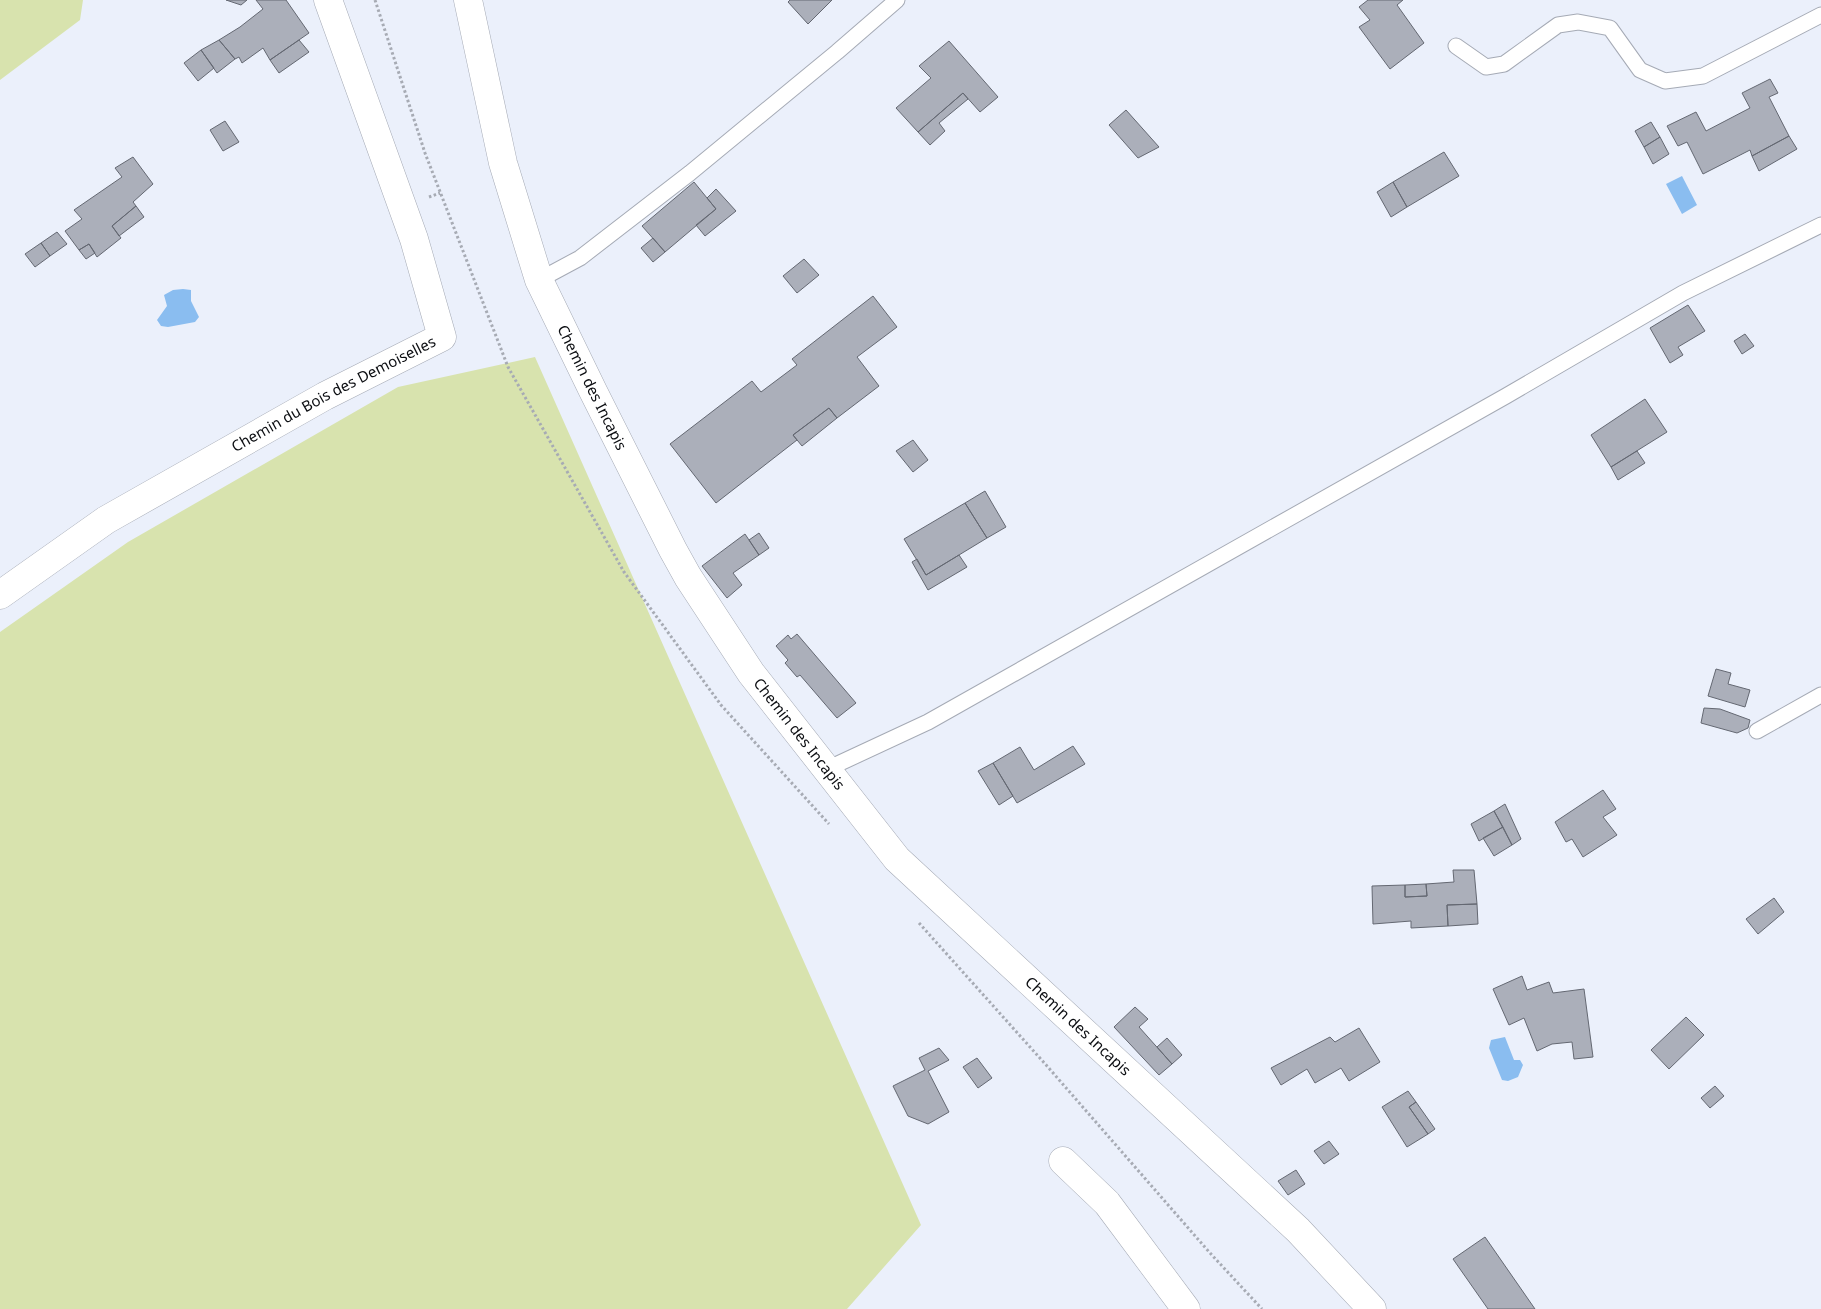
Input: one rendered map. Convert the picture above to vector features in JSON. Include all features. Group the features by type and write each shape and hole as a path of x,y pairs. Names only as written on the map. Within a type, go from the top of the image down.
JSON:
{"street":[{"name":"Chemin du Bois des Demoiselles","path":"0,595 106,520 325,396 442,337 414,239 328,0"},
{"name":"Chemin des Incapis","path":"468,0 503,162 539,280 619,444 688,577 752,673 897,858 1298,1230 1372,1309"},
{"path":"1063,1161 1107,1203 1186,1309"}],"lane":[{"path":"539,280 580,258 690,173 897,0"},
{"path":"1456,46 1486,67 1504,64 1558,26 1578,22 1610,28 1640,70 1665,81 1703,76 1821,14"},
{"path":"827,769 928,722 1498,400 1683,293 1821,225"},
{"path":"1757,731 1821,695"}],"green space":[{"path":"0,0 83,0 80,20 0,80"},
{"path":"535,357 921,1225 847,1309 0,1309 0,632 128,542 398,387"}],"water":[{"path":"1682,176 1697,205 1682,214 1666,184"},
{"path":"173,290 191,290 191,301 199,317 195,322 168,327 161,326 157,320 167,306 164,295"},
{"path":"1505,1037 1514,1060 1520,1060 1523,1065 1518,1077 1508,1081 1502,1080 1489,1048 1491,1040"}],"building":[{"path":"226,0 247,0 241,5"},
{"path":"256,0 286,0 309,33 270,60 263,48 242,63 239,57 235,59 219,40 263,9"},
{"path":"790,0 832,0 808,24 788,2"},
{"path":"1368,0 1403,0 1397,5 1424,43 1390,69 1359,27 1370,20 1359,7"},
{"path":"219,40 235,59 217,73 201,50"},
{"path":"299,40 309,52 279,73 270,60"},
{"path":"949,41 998,97 980,112 963,93 918,132 896,108 931,78 919,66"},
{"path":"201,50 214,68 198,81 184,63"},
{"path":"1770,79 1778,93 1769,97 1789,136 1752,156 1750,150 1703,174 1687,142 1678,146 1667,126 1696,112 1706,131 1750,108 1742,93"},
{"path":"963,93 968,99 939,123 945,131 930,145 918,132"},
{"path":"1126,110 1159,147 1138,158 1109,125"},
{"path":"225,121 239,142 223,151 210,130"},
{"path":"1651,122 1660,137 1644,147 1635,131"},
{"path":"1789,136 1797,149 1759,171 1752,156"},
{"path":"1660,137 1669,154 1653,164 1644,147"},
{"path":"1444,152 1459,176 1407,207 1393,182"},
{"path":"133,157 153,184 133,202 136,206 112,226 121,238 97,257 89,244 79,250 65,231 82,219 74,210 122,177 115,168"},
{"path":"694,182 716,209 665,252 642,226"},
{"path":"1393,182 1407,207 1391,217 1377,192"},
{"path":"716,189 736,211 705,236 696,225 716,209 707,198"},
{"path":"136,206 144,217 119,236 112,226"},
{"path":"57,232 67,244 50,256 41,243"},
{"path":"653,238 665,252 653,262 641,248"},
{"path":"41,243 50,256 35,267 25,254"},
{"path":"89,244 95,253 86,259 79,250"},
{"path":"804,259 819,275 797,293 783,276"},
{"path":"873,296 897,327 857,357 879,386 837,418 829,408 793,435 797,440 716,503 670,444 752,381 761,392 797,365 792,359"},
{"path":"1688,305 1705,331 1678,347 1683,355 1670,363 1650,328"},
{"path":"1745,334 1754,346 1742,354 1734,341"},
{"path":"1645,399 1667,432 1611,467 1591,435"},
{"path":"829,408 837,418 802,446 793,435"},
{"path":"913,440 928,460 913,472 896,451"},
{"path":"1637,451 1645,463 1618,480 1611,467"},
{"path":"985,491 1006,527 987,538 965,503"},
{"path":"965,503 987,538 926,575 904,539"},
{"path":"759,533 769,548 759,555 749,540"},
{"path":"745,534 759,555 733,573 742,585 727,598 702,566"},
{"path":"959,555 967,567 928,590 912,562 917,559 926,575"},
{"path":"797,634 856,703 837,718 800,675 797,677 785,663 788,660 776,646 788,635 791,639"},
{"path":"1716,669 1731,673 1728,684 1750,690 1745,707 1708,696"},
{"path":"1704,708 1720,709 1750,720 1748,728 1737,733 1701,723"},
{"path":"1073,746 1085,764 1017,803 993,763 1020,747 1034,770"},
{"path":"993,763 1013,796 999,805 978,771"},
{"path":"1603,790 1616,809 1603,817 1617,835 1583,857 1572,839 1566,842 1555,822"},
{"path":"1505,804 1521,839 1512,845 1494,811"},
{"path":"1494,811 1503,827 1479,841 1471,824"},
{"path":"1503,827 1512,845 1494,856 1483,838"},
{"path":"1453,870 1474,870 1477,904 1447,905 1448,926 1411,928 1411,921 1373,924 1372,886 1405,885 1405,897 1427,896 1426,884 1454,882"},
{"path":"1426,884 1427,896 1405,897 1405,885"},
{"path":"1774,898 1784,912 1758,934 1746,919"},
{"path":"1477,904 1478,924 1448,926 1447,905"},
{"path":"1522,976 1527,990 1549,982 1553,993 1584,989 1593,1057 1574,1059 1572,1042 1552,1044 1537,1051 1524,1018 1509,1025 1493,989"},
{"path":"1135,1007 1148,1019 1139,1027 1172,1064 1159,1075 1114,1027"},
{"path":"1686,1017 1704,1035 1669,1069 1651,1050"},
{"path":"1359,1028 1380,1062 1349,1081 1341,1068 1315,1083 1307,1069 1281,1085 1271,1068 1330,1037 1335,1042"},
{"path":"1167,1038 1182,1055 1172,1064 1157,1047"},
{"path":"939,1048 949,1060 928,1071 949,1112 928,1124 908,1116 893,1086 925,1070 919,1058"},
{"path":"977,1058 992,1078 978,1088 963,1067"},
{"path":"1715,1086 1724,1096 1710,1108 1701,1098"},
{"path":"1408,1091 1416,1102 1409,1107 1428,1134 1407,1147 1382,1107"},
{"path":"1416,1102 1435,1129 1428,1134 1409,1107"},
{"path":"1329,1141 1339,1154 1324,1164 1314,1151"},
{"path":"1296,1170 1305,1184 1288,1195 1278,1181"},
{"path":"1485,1237 1535,1309 1488,1309 1453,1259"}]}
